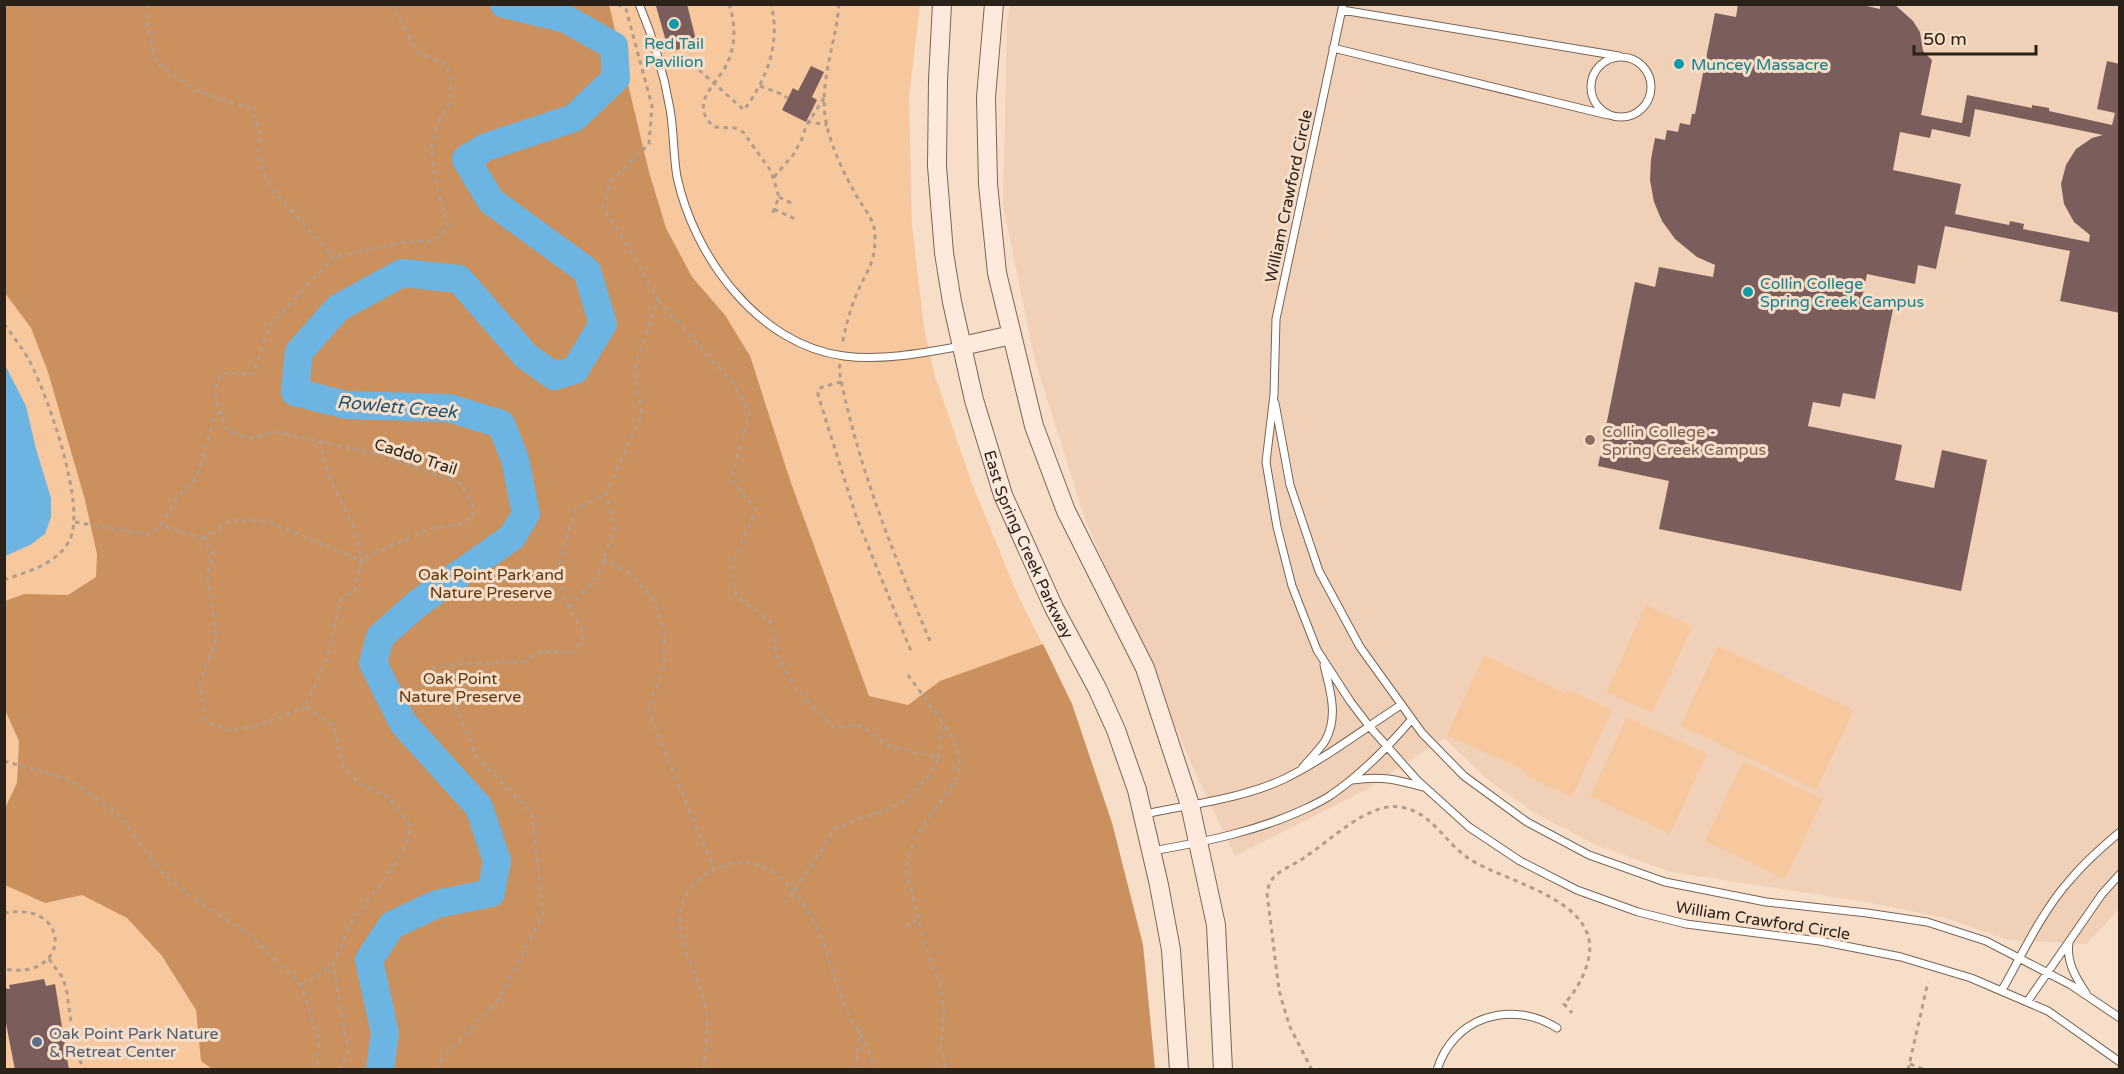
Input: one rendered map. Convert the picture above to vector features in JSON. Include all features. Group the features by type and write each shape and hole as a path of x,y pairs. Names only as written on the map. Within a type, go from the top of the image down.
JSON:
{"main road":[{"name":"East Spring Creek Parkway","path":"942,4 937,166 944,253 974,400 1003,495 1054,608 1097,688 1116,730 1137,790 1171,950 1179,1070"},
{"path":"994,4 986,97 988,184 997,273 1034,426 1066,511 1145,668 1190,805 1216,925 1223,1070"},
{"path":"962,346 1012,335"}],"lane":[{"path":"639,4 663,75 670,110 672,149 686,208 698,236 728,286 765,322 780,333 818,351 854,357 896,356 962,346"},
{"path":"1333,48 1617,117 1628,117 1637,113 1650,97 1652,86 1650,76 1645,67 1636,60 1342,7"},
{"name":"William Crawford Circle","path":"1342,7 1276,319 1274,395 1266,462 1277,527 1292,586 1317,650 1369,726 1426,788 1469,827 1520,861 1577,890 1638,912 1686,924 1820,941 1901,957 1971,978 2048,1011 2120,1062"},
{"path":"1608,115 1594,101 1591,82 1600,65 1607,59 1619,56"},
{"name":"William Crawford Circle","path":"1274,395 1290,485 1319,571 1360,647 1401,705 1422,733 1464,776 1527,822 1589,855 1665,882 1766,902 1927,922 1986,941 2048,971 2120,1018"},
{"path":"1302,769 1325,740 1333,718 1332,700 1323,660"},
{"path":"1142,814 1246,792 1282,780 1322,759 1401,705"},
{"path":"1150,851 1200,843 1293,815 1330,796 1350,780 1388,747 1412,719"},
{"path":"1350,780 1390,778 1426,788"},
{"path":"2002,990 2048,909 2068,881 2120,832"},
{"path":"2027,1002 2102,894 2120,874"},
{"path":"2071,938 2068,946 2074,975 2090,998"},
{"path":"1437,1070 1445,1048 1452,1040 1461,1031 1485,1018 1501,1014 1524,1014 1546,1021 1557,1028"}],"path":[{"path":"149,4 147,24 156,63 198,92 251,109 261,132 258,154 268,185 334,257 409,241 432,242 448,227 436,184 431,147 439,119 450,102 451,83 446,64 418,53 391,4"},
{"path":"617,4 626,9 652,106 649,144 611,181 603,207 633,254 658,300 731,381 750,412 731,480 756,509 733,562 736,596 771,622 777,656 795,688 834,728 857,725 871,732 886,745 938,758"},
{"path":"729,4 734,28 733,43 723,72 713,83 705,98 706,120 714,128 735,128 743,132 771,171 779,197 771,217"},
{"path":"699,70 744,110 765,77 772,53 775,31 771,4"},
{"path":"774,177 793,155 808,121 825,97 839,4"},
{"path":"760,86 784,94 788,98"},
{"path":"808,121 826,125"},
{"path":"779,197 795,205"},
{"path":"774,209 797,220"},
{"name":"Caddo Trail","path":"334,257 270,325 253,374 221,373 215,385 219,410 228,432 250,438 275,432 319,441 380,455 460,483 473,505 472,517 458,525 432,528 367,556 362,561"},
{"path":"437,1070 439,1062 498,1000 543,914 532,813 476,756 455,705 432,692 433,668 460,664 523,662 540,651 574,653 584,633 565,600 558,567 575,510 606,493 642,414 634,369 658,300"},
{"path":"4,324 30,363 57,431 74,500 75,522 69,543 57,557 42,566 4,580"},
{"path":"841,382 822,387 818,390 818,395 854,510 911,651"},
{"path":"75,522 149,535 162,525 176,499 196,477 219,410"},
{"path":"162,525 203,539 213,553 207,575 216,634 215,645 200,680 205,721 227,730 253,727 305,707 327,657 341,599 355,590 362,561 354,528 330,478 319,441"},
{"path":"569,607 598,575 614,528 606,493"},
{"path":"203,539 231,520 267,521 362,561"},
{"path":"603,559 629,573 653,598 665,633 664,668 648,707 714,869"},
{"path":"908,675 956,744 959,755 960,766 951,786 920,830 908,855 906,868 925,946 940,985 944,1009 940,1046 946,1070"},
{"path":"301,985 315,978 333,964 353,918 382,883 406,846 411,827 389,798 360,784 343,767 334,726 305,707"},
{"path":"785,902 794,892 835,828 886,810 909,798 932,772 938,758 941,722"},
{"path":"4,761 70,780 118,814 159,870 185,892 251,936 301,985 319,1041 317,1070"},
{"path":"1312,1070 1290,1027 1280,990 1268,887 1280,872 1307,856 1354,822 1382,808 1399,807 1421,815 1470,860 1557,901 1578,917 1587,930 1590,946 1582,979 1564,1004 1572,1013"},
{"path":"703,1070 706,1038 705,1003 679,930 681,906 697,880 714,869 734,862 751,862 763,866 794,892 810,913 823,941 841,997 851,1020 859,1029 876,1070"},
{"path":"4,913 23,911 40,917 55,933 52,955 49,959 26,970 4,969"},
{"path":"905,926 918,920"},
{"path":"49,959 63,978 75,1052 85,1070"},
{"path":"333,964 348,1051 340,1070"},
{"path":"1908,1070 1928,982"},
{"path":"856,1070 859,1029"},
{"path":"1910,1064 1925,1070"}],"shaded area":[{"name":"Collin College - Spring Creek Campus","path":"1010,4 2119,5 2119,909 2087,944 2007,940 1946,918 1866,902 1671,872 1596,845 1533,812 1488,780 1444,738 1366,790 1235,856 1196,774 1085,519 1035,361 1003,205 1007,23"}],"green space":[{"name":"Oak Point Nature Preserve","path":"5,4 609,5 649,172 666,228 692,277 725,315 750,356 791,483 869,696 908,705 940,681 1043,644 1072,704 1112,823 1143,945 1155,1069 212,1069 201,1061 196,1010 162,956 127,918 82,895 45,903 5,885 5,808 17,783 19,741 5,710 5,601 24,594 68,595 96,577 97,554 85,500 48,372 31,328 5,293"},
{"name":"Oak Point Nature Preserve","path":"5,5 920,5 909,98 912,226 924,328 935,376 972,484 1016,591 1072,704 1112,823 1143,945 1155,1069 5,1070"},
{"path":"1646,605 1692,627 1652,713 1606,692"},
{"path":"1718,646 1854,710 1816,790 1680,726"},
{"path":"1484,655 1565,693 1567,689 1612,710 1572,797 1525,776 1527,772 1447,735"},
{"path":"1627,717 1707,754 1670,834 1590,796"},
{"path":"1743,761 1823,799 1785,879 1705,841"}],"water":[{"path":"4,363 26,406 51,498 51,517 45,534 30,545 5,556"}],"building":[{"path":"687,4 697,44 669,52 656,6"},
{"name":"Collin College Spring Creek Campus","path":"1738,4 1858,4 1880,9 1880,4 1894,4 1913,21 1920,32 1923,51 1932,60 1921,115 1962,123 1967,95 2032,108 2032,105 2049,108 2049,111 2112,125 2115,113 2097,109 2107,61 2120,64 2120,313 2060,301 2070,251 1945,226 1936,269 1918,265 1915,284 1867,274 1862,298 1894,304 1875,399 1843,393 1840,407 1813,402 1808,426 1902,445 1895,480 1934,488 1942,450 1987,460 1961,591 1659,529 1669,481 1598,466 1635,282 1655,287 1659,267 1713,277 1715,265 1697,257 1675,239 1662,221 1654,202 1650,180 1651,159 1655,138 1665,140 1667,130 1678,132 1680,123 1690,125 1692,114 1695,114 1715,13 1736,17","holes":["1975,109 2103,135 2092,138 2076,149 2066,165 2061,184 2064,204 2074,222 2090,235 2089,242 2023,229 2024,224 2010,221 2009,225 1955,214 1961,184 1893,170 1900,132 1930,138 1932,129 1970,137"]},
{"path":"811,66 824,72 812,97 817,100 806,122 782,110 793,88 798,91"},
{"name":"Oak Point Park Nature & Retreat Center","path":"44,979 46,986 55,984 69,1070 15,1070 4,1013 4,988 10,989 9,985"}],"waterway":[{"name":"Rowlett Creek","path":"380,1070 385,1033 369,960 392,925 437,904 491,893 497,861 479,807 403,723 373,663 380,637 417,604 512,537 526,514 515,459 501,424 449,408 346,405 295,392 299,352 338,308 402,273 459,279 526,356 554,376 575,370 603,324 587,271 491,201 466,159 486,147 574,118 616,78 614,46 566,19 504,4"}],"place":[{"name":"Red Tail Pavilion","path":"674,24"},
{"name":"Muncey Massacre","path":"1679,64"},
{"name":"Collin College Spring Creek Campus","path":"1748,292"},
{"name":"Collin College - Spring Creek Campus","path":"1590,440"},
{"name":"Oak Point Park Nature & Retreat Center","path":"37,1042"}],"park label":[{"name":"Oak Point Park and Nature Preserve","path":"491,583"}]}
